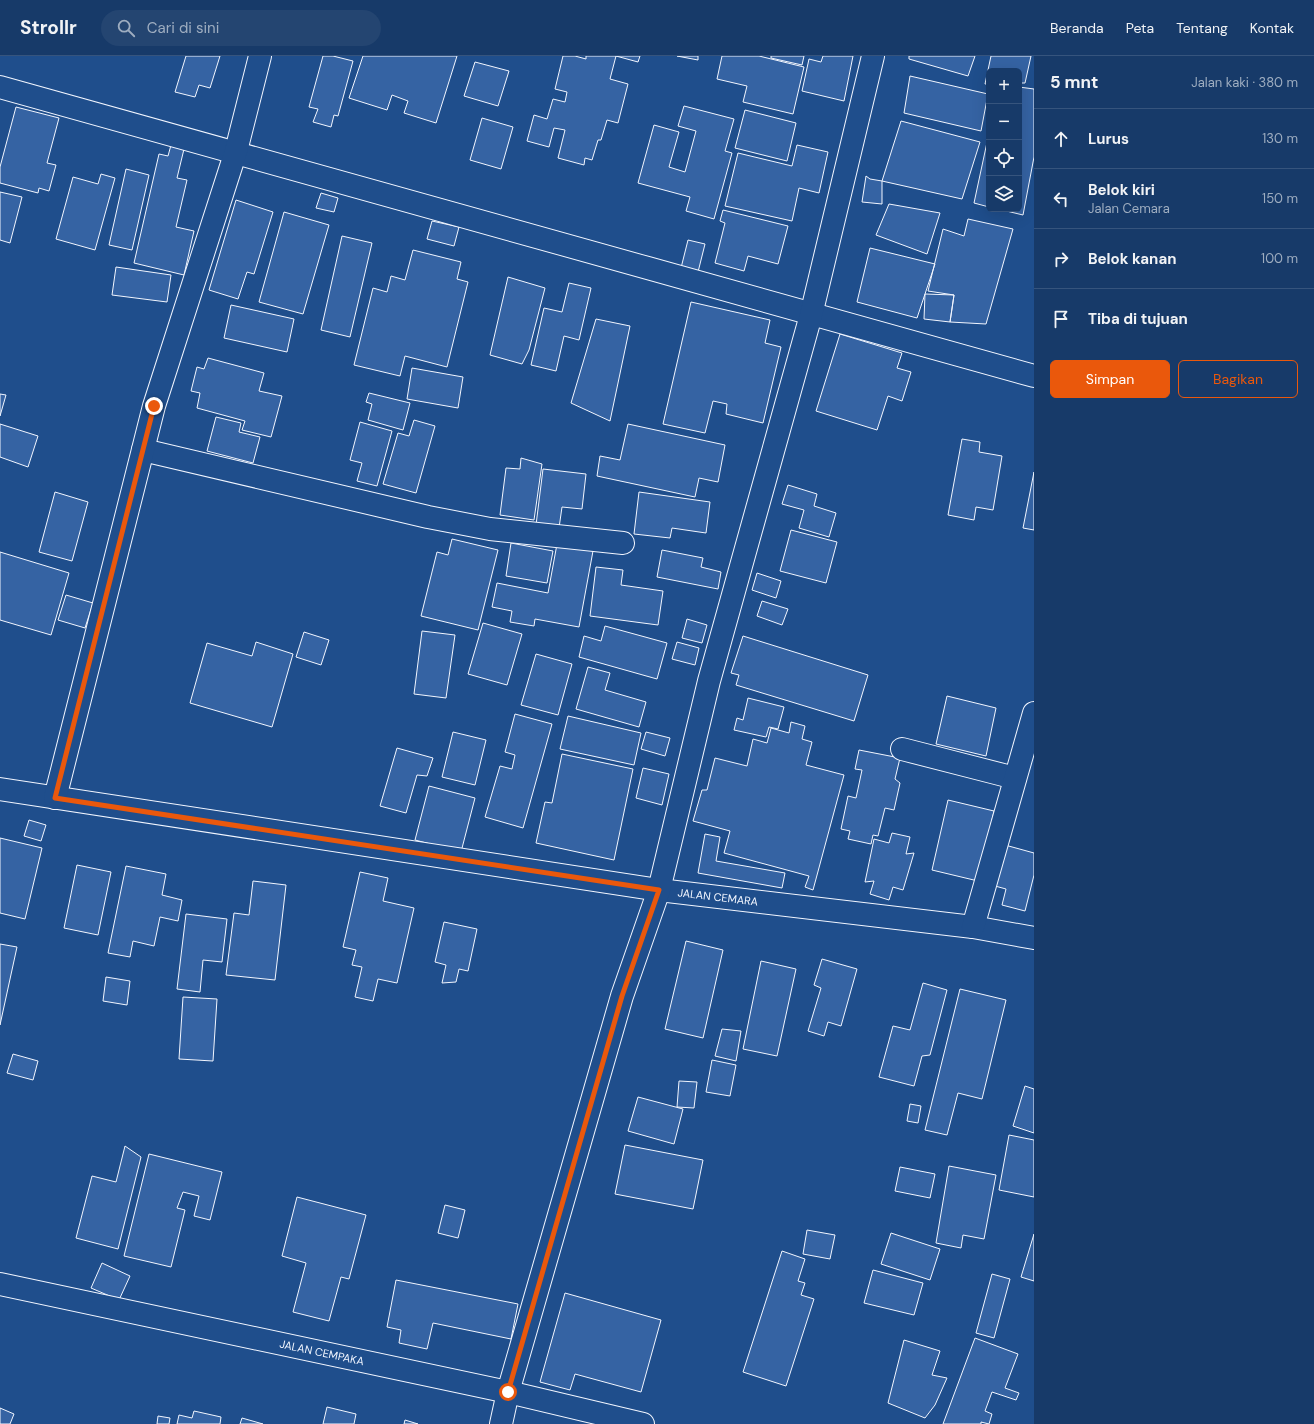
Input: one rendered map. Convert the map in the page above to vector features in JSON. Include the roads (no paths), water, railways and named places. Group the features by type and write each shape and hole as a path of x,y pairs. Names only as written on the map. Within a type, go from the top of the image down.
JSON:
{"street":[{"path":"55,798 157,398 236,151 260,56"},
{"path":"500,1424 622,996 659,890 709,681 811,315 873,56"},
{"path":"0,87 236,151 811,315 1034,376"},
{"path":"143,450 428,518 490,529 623,543"},
{"path":"973,927 1034,713"},
{"path":"902,749 1016,778"},
{"name":"JALAN CEMARA","path":"0,789 659,890 973,927 1034,938"},
{"name":"JALAN CEMPAKA","path":"0,1284 508,1392 643,1424"}]}
